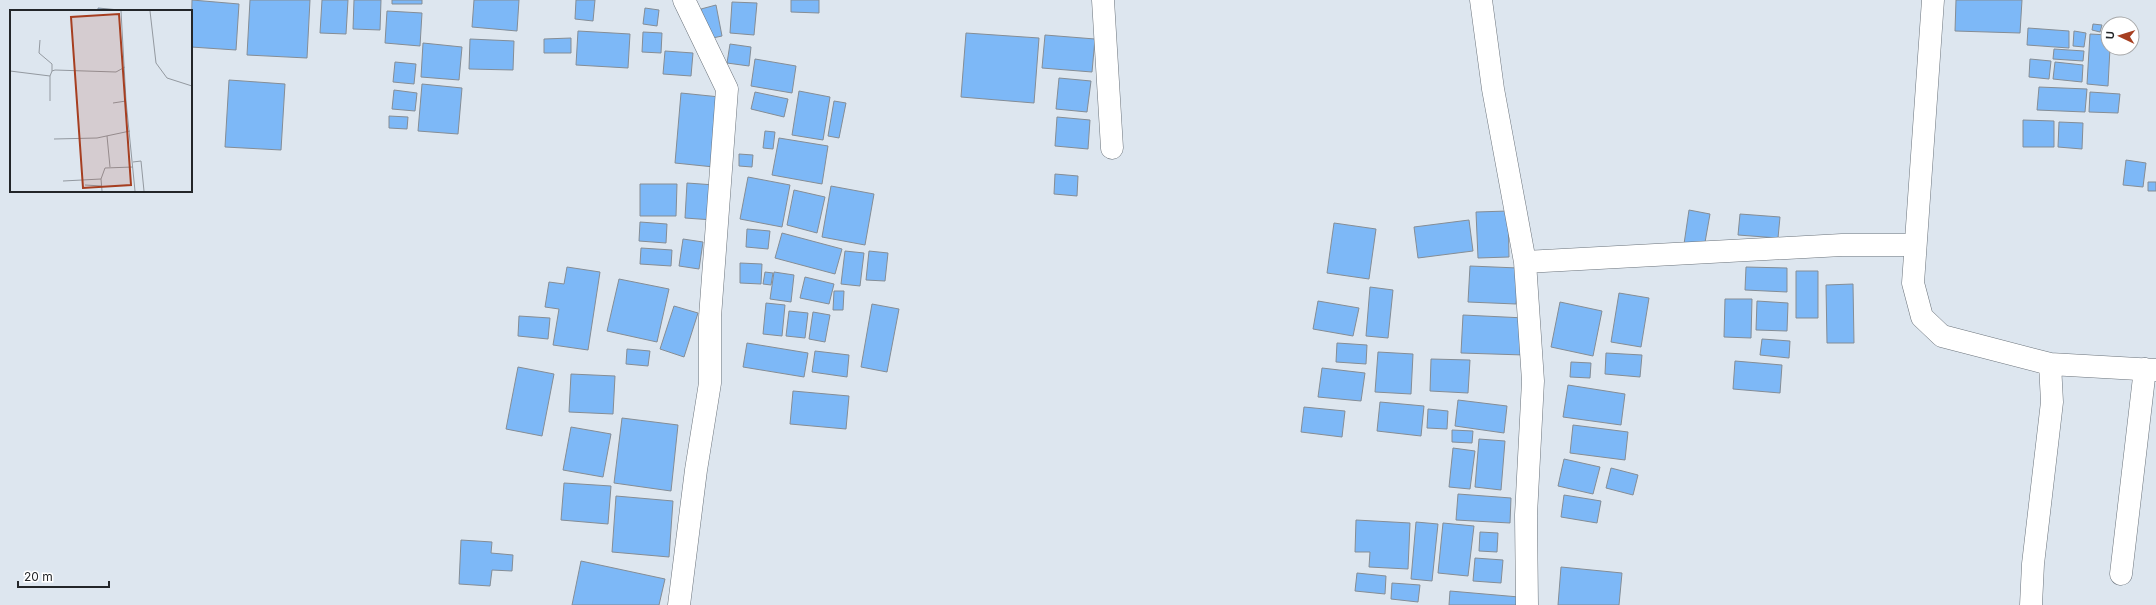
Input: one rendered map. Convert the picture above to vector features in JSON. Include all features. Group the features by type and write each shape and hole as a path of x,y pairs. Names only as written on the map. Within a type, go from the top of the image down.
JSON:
{"street":[{"path":"679,605 696,470 710,383 711,302 727,89 684,0"},
{"path":"1103,0 1112,148"},
{"path":"1481,0 1493,89 1525,262 1533,381 1526,515 1527,605"},
{"path":"1933,0 1914,245 1913,283 1922,317 1942,336 2050,364 2151,369 2122,574"},
{"path":"1525,262 1842,245 1914,245"},
{"path":"2031,605 2033,564 2052,402 2050,364"}],"building":[{"path":"192,0 239,4 236,50 192,47"},
{"path":"250,0 310,0 307,58 247,55"},
{"path":"322,0 348,0 346,34 320,33"},
{"path":"354,0 381,0 380,30 353,29"},
{"path":"392,0 422,0 422,4 392,4"},
{"path":"474,0 519,0 517,31 472,27"},
{"path":"576,0 595,0 593,21 575,19"},
{"path":"791,0 819,0 819,13 791,12"},
{"path":"1956,0 2022,0 2020,33 1955,31"},
{"path":"732,2 757,3 754,35 730,33"},
{"path":"716,5 722,36 708,39 701,9"},
{"path":"98,8 119,10 98,10"},
{"path":"645,8 659,10 657,26 643,24"},
{"path":"387,11 422,13 420,46 385,43"},
{"path":"2093,24 2100,25 2100,32 2092,30"},
{"path":"2028,28 2069,31 2069,48 2027,45"},
{"path":"578,31 630,34 628,68 576,65"},
{"path":"2074,31 2086,33 2084,47 2073,46"},
{"path":"643,32 662,33 661,53 642,52"},
{"path":"966,33 1039,38 1034,103 961,97"},
{"path":"2090,34 2100,35 2100,56 2110,56 2108,86 2087,84"},
{"path":"1045,35 1095,39 1092,72 1042,68"},
{"path":"571,38 571,53 544,53 544,39"},
{"path":"470,39 514,41 513,70 469,69"},
{"path":"423,43 462,47 459,80 421,77"},
{"path":"730,44 751,47 749,66 727,63"},
{"path":"2054,49 2084,51 2083,61 2053,59"},
{"path":"665,51 693,53 691,76 663,74"},
{"path":"755,59 796,66 792,93 751,86"},
{"path":"2030,59 2051,61 2049,79 2029,77"},
{"path":"395,62 416,64 414,84 393,82"},
{"path":"2055,62 2083,65 2082,82 2053,79"},
{"path":"1059,78 1091,81 1087,112 1056,109"},
{"path":"229,80 285,84 281,150 225,147"},
{"path":"422,84 462,88 458,134 418,131"},
{"path":"2039,87 2087,89 2085,112 2037,110"},
{"path":"394,90 417,93 415,111 392,109"},
{"path":"799,91 830,97 823,140 792,135"},
{"path":"755,92 788,99 784,117 751,109"},
{"path":"2090,92 2120,94 2118,113 2089,112"},
{"path":"681,93 720,97 714,167 675,163"},
{"path":"834,101 846,103 839,138 828,136"},
{"path":"389,116 408,117 407,129 389,128"},
{"path":"1057,117 1090,120 1088,149 1055,146"},
{"path":"2023,120 2054,121 2054,147 2023,147"},
{"path":"2059,122 2083,123 2082,149 2058,147"},
{"path":"765,131 775,132 773,149 763,148"},
{"path":"779,138 828,146 822,184 772,175"},
{"path":"739,154 753,155 752,167 739,166"},
{"path":"2126,160 2146,163 2143,187 2123,185"},
{"path":"1055,174 1078,176 1077,196 1054,194"},
{"path":"748,177 790,185 782,227 740,219"},
{"path":"2148,182 2156,182 2156,191 2148,191"},
{"path":"687,183 715,185 713,220 685,218"},
{"path":"640,184 677,184 676,216 640,216"},
{"path":"831,186 874,194 865,245 822,237"},
{"path":"794,190 825,197 817,233 787,225"},
{"path":"1689,210 1710,214 1704,248 1684,244"},
{"path":"1508,211 1509,257 1478,258 1476,212"},
{"path":"1740,214 1780,217 1778,238 1738,235"},
{"path":"1469,220 1473,251 1418,258 1414,227"},
{"path":"640,222 667,224 666,243 639,241"},
{"path":"1334,223 1376,229 1369,279 1327,273"},
{"path":"747,229 770,231 768,249 746,247"},
{"path":"782,233 842,249 835,274 775,258"},
{"path":"683,239 703,242 699,269 679,266"},
{"path":"641,248 672,250 671,266 640,264"},
{"path":"845,251 864,253 860,286 841,284"},
{"path":"869,251 888,253 885,281 866,280"},
{"path":"740,263 762,264 761,284 740,283"},
{"path":"1470,266 1518,268 1516,304 1468,302"},
{"path":"567,267 600,272 588,350 553,345 559,309 545,307 549,282 564,284"},
{"path":"1746,267 1787,268 1787,292 1745,290"},
{"path":"1796,271 1818,271 1818,318 1796,318"},
{"path":"765,272 773,273 771,285 763,284"},
{"path":"774,272 794,275 791,302 770,299"},
{"path":"805,277 834,284 829,304 800,298"},
{"path":"619,279 669,289 657,342 607,331"},
{"path":"1853,284 1854,343 1827,343 1826,285"},
{"path":"1370,287 1393,290 1388,338 1366,336"},
{"path":"834,291 844,291 843,310 833,310"},
{"path":"1619,293 1649,298 1641,347 1611,342"},
{"path":"1725,299 1752,299 1751,338 1724,337"},
{"path":"1318,301 1359,308 1353,336 1313,329"},
{"path":"1757,301 1788,303 1787,331 1756,330"},
{"path":"1560,302 1602,311 1593,356 1551,347"},
{"path":"766,303 785,305 782,336 763,334"},
{"path":"872,304 899,309 887,372 861,367"},
{"path":"674,306 698,313 684,357 660,349"},
{"path":"789,311 808,313 805,338 786,336"},
{"path":"813,312 830,315 825,342 809,339"},
{"path":"1463,315 1525,318 1524,355 1461,353"},
{"path":"519,316 550,318 548,339 518,336"},
{"path":"1762,339 1790,341 1789,358 1760,355"},
{"path":"747,343 808,353 804,377 743,367"},
{"path":"1337,343 1367,345 1366,364 1336,362"},
{"path":"627,349 650,351 648,366 626,364"},
{"path":"815,351 849,355 847,377 812,372"},
{"path":"1378,352 1413,354 1411,394 1375,392"},
{"path":"1606,353 1642,355 1640,377 1605,374"},
{"path":"1431,359 1470,360 1468,393 1430,391"},
{"path":"1735,361 1782,365 1780,393 1733,389"},
{"path":"1571,362 1591,363 1590,378 1570,377"},
{"path":"518,367 554,374 542,436 506,429"},
{"path":"1322,368 1365,373 1361,401 1318,397"},
{"path":"571,374 615,376 613,414 569,412"},
{"path":"1568,385 1625,394 1621,425 1563,417"},
{"path":"793,391 849,396 846,429 790,424"},
{"path":"1458,400 1507,406 1504,433 1455,426"},
{"path":"1380,402 1424,406 1421,436 1377,431"},
{"path":"1304,407 1345,411 1342,437 1301,432"},
{"path":"1428,409 1448,411 1447,429 1427,428"},
{"path":"622,418 678,425 671,491 614,483"},
{"path":"1573,425 1628,432 1625,460 1570,453"},
{"path":"571,427 611,434 603,477 563,470"},
{"path":"1452,430 1473,431 1472,443 1452,442"},
{"path":"1479,439 1505,441 1501,490 1475,487"},
{"path":"1453,448 1475,451 1470,489 1449,487"},
{"path":"1564,459 1600,467 1593,494 1558,486"},
{"path":"1611,468 1638,475 1633,495 1606,488"},
{"path":"564,483 611,486 608,524 561,520"},
{"path":"1458,494 1511,498 1510,523 1456,520"},
{"path":"1564,495 1601,501 1597,523 1561,517"},
{"path":"616,496 673,501 669,557 612,552"},
{"path":"1356,520 1410,523 1408,569 1369,567 1370,552 1355,552"},
{"path":"1416,522 1438,524 1432,581 1411,579"},
{"path":"1443,523 1474,526 1468,576 1438,573"},
{"path":"1480,532 1498,533 1497,552 1479,551"},
{"path":"461,540 492,542 491,553 513,555 512,571 492,570 490,586 459,584"},
{"path":"1475,558 1503,560 1501,583 1473,581"},
{"path":"581,561 665,579 659,605 572,605"},
{"path":"1561,567 1622,573 1619,605 1558,605"},
{"path":"1357,573 1386,576 1385,594 1355,591"},
{"path":"1392,583 1420,585 1418,602 1391,599"},
{"path":"1450,591 1519,597 1518,605 1449,605"}]}
